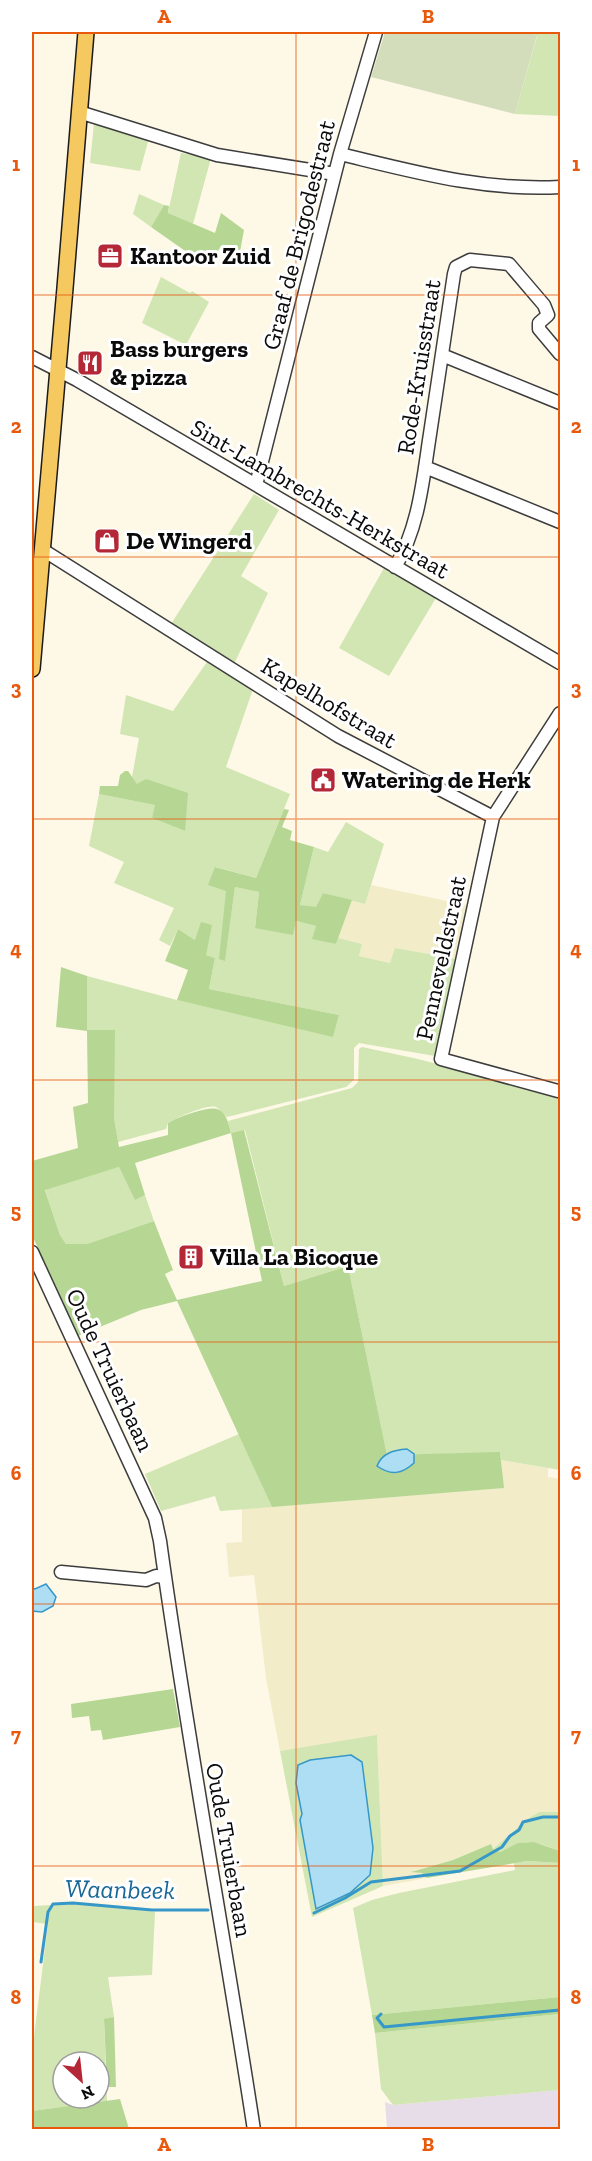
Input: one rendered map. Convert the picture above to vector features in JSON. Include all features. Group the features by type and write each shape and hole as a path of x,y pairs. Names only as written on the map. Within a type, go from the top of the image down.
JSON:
{"main road":[{"path":"32,669 86,32"}],"street":[{"name":"Graaf de Brigodestraat","path":"256,485 340,154 376,32"},
{"path":"79,112 217,155 335,174"},
{"path":"340,154 456,182 512,188 561,187"},
{"name":"Rode-Kruisstraat","path":"395,567 406,548 413,528 425,467 453,274 456,267 470,260 509,264 544,305 548,315 539,323 539,329 561,354"},
{"path":"442,355 561,403"},
{"name":"Sint-Lambrechts-Herkstraat","path":"32,357 561,663"},
{"path":"425,467 561,522"},
{"name":"Kapelhofstraat","path":"43,549 338,736 493,818"},
{"path":"493,818 561,713"},
{"name":"Penneveldstraat","path":"493,818 441,1059 558,1091"},
{"name":"Oude Truierbaan","path":"32,1252 152,1512 160,1541 186,1726 254,2130"},
{"path":"61,1572 146,1580 156,1576 165,1577"}],"shaded area":[{"path":"371,885 466,905 457,959 395,948 391,963 359,956 362,944 338,938 352,900 365,904"},
{"path":"501,1460 548,1468 548,1477 560,1479 560,1812 539,1812 527,1819 493,1849 491,1844 453,1860 413,1871 422,1873 427,1878 383,1886 377,1736 280,1751 266,1678 254,1575 229,1577 226,1543 242,1542 242,1509 503,1488"},
{"path":"560,2090 560,2129 387,2129 385,2102 393,2105"}],"green space":[{"path":"385,32 524,32 537,35 515,114 371,77"},
{"path":"524,32 560,32 560,116 515,114 537,36"},
{"path":"94,123 149,138 140,171 90,163"},
{"path":"181,153 211,158 193,224 168,213"},
{"path":"139,194 164,205 151,227 133,214"},
{"path":"164,205 169,206 168,213 215,233 221,213 244,230 239,257 221,246 208,267 151,227"},
{"path":"161,277 190,293 192,291 209,302 186,345 142,323"},
{"path":"254,494 279,510 241,576 268,593 234,664 171,624"},
{"path":"384,568 436,598 389,676 339,648"},
{"path":"209,659 253,689 226,767 290,794 256,878 216,867 226,891 225,960 235,887 259,892 255,927 293,934 296,921 316,926 313,938 336,944 338,938 362,944 359,956 390,963 395,948 457,959 435,1056 359,1043 354,1048 354,1080 346,1087 227,1117 216,1107 206,1108 168,1123 166,1129 118,1142 114,1118 114,1030 87,1031 87,976 177,1000 333,1036 339,1015 209,989 215,958 206,955 195,940 178,929 170,946 159,940 174,908 114,883 124,862 89,846 99,794 156,805 152,818 185,831 137,785 132,777 139,738 120,734 126,695 173,711"},
{"path":"128,771 137,784 146,779 188,793 185,831 152,818 155,805 99,794 100,786 118,786 120,775"},
{"path":"284,809 289,810 282,827 292,831 290,840 314,847 300,905 316,907 323,893 352,900 336,944 312,939 316,926 296,921 293,935 255,928 259,892 235,887 225,961 219,959 226,891 208,885 215,867 256,878"},
{"path":"346,822 384,844 365,904 323,893 316,908 300,905 314,847 328,852"},
{"path":"201,922 212,925 206,955 215,958 209,989 339,1015 333,1037 177,1000 188,970 165,961 178,929 195,940"},
{"path":"61,967 87,976 87,1030 115,1030 114,1118 119,1147 168,1135 168,1123 188,1114 210,1109 220,1110 223,1113 231,1133 244,1130 284,1286 348,1266 387,1455 500,1452 504,1488 272,1507 177,1301 141,1310 78,1336 32,1235 32,1161 78,1148 73,1107 88,1103 87,1031 56,1027","holes":["231,1133 262,1281 177,1300 165,1274 173,1270 154,1221 87,1244 66,1244 60,1235 45,1190 119,1167 135,1200 145,1195 135,1163"]},
{"path":"362,1047 418,1059 560,1096 560,1470 501,1460 500,1453 387,1455 348,1266 284,1286 245,1130 231,1133 228,1121 352,1088 358,1082 359,1049"},
{"path":"119,1167 135,1199 145,1195 154,1221 87,1244 66,1244 60,1235 45,1189"},
{"path":"239,1434 272,1507 220,1511 215,1496 161,1511 145,1474"},
{"path":"173,1689 180,1727 103,1740 101,1730 91,1731 89,1716 72,1718 71,1704"},
{"path":"377,1735 383,1886 312,1917 280,1751"},
{"path":"539,1812 560,1812 560,1851 530,1842 500,1852 493,1849 527,1819"},
{"path":"534,1842 560,1851 560,1863 527,1861 427,1878 422,1873 411,1872 453,1860 491,1844 493,1849 500,1852 518,1843"},
{"path":"527,1861 560,1863 560,1997 372,2015 353,1908 399,1893 515,1870 514,1863"},
{"path":"73,1904 155,1912 152,1975 108,1977 114,2017 104,2020 105,2050 51,2050 51,2108 32,2111 32,2053 48,1924 32,1922 32,1906"},
{"path":"560,1997 560,2014 375,2033 372,2015"},
{"path":"560,2014 560,2090 393,2105 381,2089 375,2033"},
{"path":"114,2017 116,2087 111,2087 111,2050 105,2050 104,2019"},
{"path":"120,2099 129,2129 32,2129 32,2111 51,2108 111,2110 111,2100"}],"water":[{"path":"407,1449 414,1454 414,1463 405,1470 392,1472 377,1466 389,1453"},
{"path":"46,1584 56,1597 53,1606 42,1612 32,1611 32,1588"},
{"path":"351,1755 362,1762 373,1848 370,1875 350,1893 316,1909 300,1820 302,1814 296,1783 298,1765 310,1760"}],"waterway":[{"name":"Waanbeek","path":"314,1913 371,1882 460,1871 502,1847 510,1836 519,1830 523,1822 543,1817 560,1817"},
{"name":"Waanbeek","path":"41,1962 48,1912 53,1904 73,1903 152,1910 208,1910"},
{"path":"381,2014 377,2018 384,2027 560,2010"}],"place":[{"name":"Kantoor Zuid","path":"110,256"},
{"name":"Bass burgers & pizza","path":"90,363"},
{"name":"De Wingerd","path":"107,541"},
{"name":"Watering de Herk","path":"323,780"},
{"name":"Villa La Bicoque","path":"191,1257"}]}
